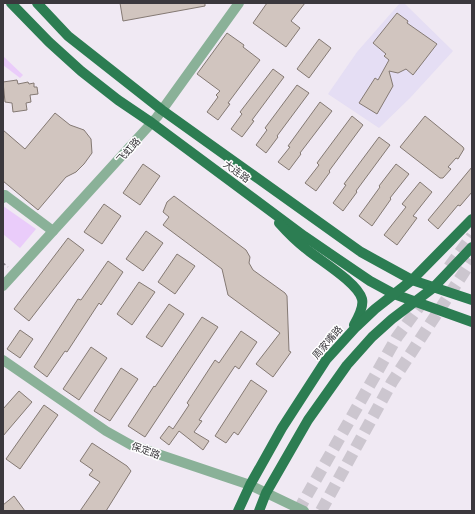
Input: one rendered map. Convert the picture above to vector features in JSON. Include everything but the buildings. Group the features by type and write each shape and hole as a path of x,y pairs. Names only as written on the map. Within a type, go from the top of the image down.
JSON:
{"main road":[{"name":"大连路","path":"11,3 49,42 81,71 118,100 152,123 269,210 370,280 394,294 472,322"},
{"name":"大连路","path":"36,3 68,36 162,110 361,252 412,280 472,300"},
{"path":"269,210 285,230 304,247 348,280 360,294 363,306 356,321 337,348"},
{"name":"周家嘴路","path":"238,511 250,485 282,428 307,387 326,360 356,326 412,280 472,219"},
{"path":"259,511 266,494 308,420 347,365 392,319 434,288 472,247"}],"street":[{"name":"飞虹路","path":"3,286 152,123 239,3"},
{"path":"4,196 53,231"},
{"name":"保定路","path":"3,360 100,427 131,446 250,485 304,511"}],"shaded area":[{"path":"400,3 404,3 453,51 410,98 379,128 328,94 357,52"},
{"path":"3,56 23,75 20,78 3,65"},
{"path":"3,206 36,229 20,248 3,234"}],"tunnel":[{"path":"449,267 472,236"},
{"path":"321,511 392,382 472,260"},
{"path":"298,511 397,337 427,296"}]}
